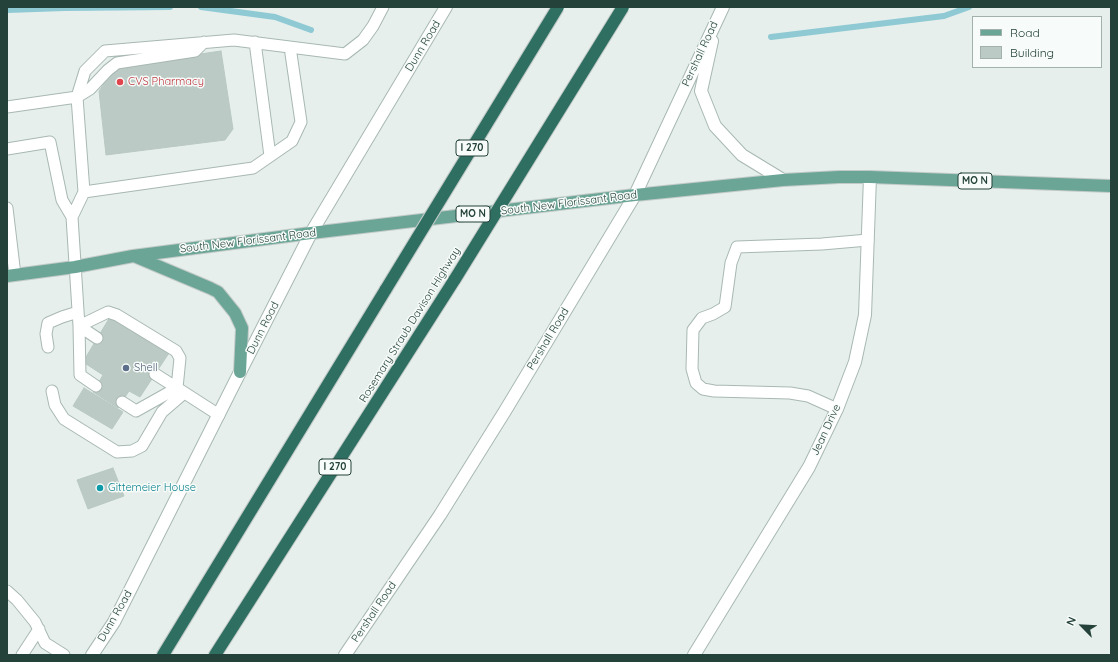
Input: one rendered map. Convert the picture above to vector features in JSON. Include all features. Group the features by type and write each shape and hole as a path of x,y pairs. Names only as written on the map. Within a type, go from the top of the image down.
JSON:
{"highway":[{"name":"I 270","path":"163,655 558,7"},
{"name":"Rosemary Straub Davison Highway","path":"215,655 455,279 623,7"}],"main road":[{"name":"South New Florissant Road","path":"11,276 75,267 133,256 311,233 635,195 783,180 870,177 1111,186"},
{"path":"133,256 218,292 235,313 242,328 240,372"}],"street":[{"name":"Dunn Road","path":"92,655 114,622 311,233 446,7"},
{"name":"Pershall Road","path":"345,655 440,515 635,195 723,7"},
{"path":"717,19 701,91 715,126 742,155 783,180"},
{"name":"Jean Drive","path":"694,655 809,467 836,409 855,362 865,315 870,177"}],"lane":[{"path":"72,217 84,192 77,96 85,71 105,51 234,40 345,54 363,40 373,26 383,7"},
{"path":"7,107 77,96 90,89 108,70 117,63 195,51 204,42"},
{"path":"255,42 270,156"},
{"path":"84,192 253,168 292,141 301,122 290,47"},
{"path":"7,149 50,142 62,200 72,217 79,326 80,375 96,386"},
{"path":"7,208 11,276"},
{"path":"836,409 808,396 790,393 714,391 704,389 696,384 692,369 693,330 702,318 725,307 731,263 736,247 822,244 868,240"},
{"path":"48,347 46,334 48,323 78,312"},
{"path":"52,391 55,405 64,419 118,452 132,451 142,446 162,412 181,390 180,358 176,351 117,315 108,312 79,326"},
{"path":"79,326 97,338"},
{"path":"155,374 219,415"},
{"path":"122,402 136,411 181,390"},
{"path":"7,591 17,600 35,622 45,643 64,655"},
{"path":"22,655 39,629"}],"building":[{"name":"CVS Pharmacy","path":"221,51 233,129 225,140 106,155 99,91 117,66"},
{"name":"Shell","path":"110,317 169,353 140,397 129,391 118,408 93,392 103,375 83,362"},
{"path":"84,388 123,412 112,429 73,406"},
{"name":"Gittemeier House","path":"113,468 124,496 88,509 77,480"}],"waterway":[{"path":"7,10 170,7"},
{"path":"201,7 275,17 311,30"},
{"path":"771,37 944,16 969,7"}],"place":[{"name":"CVS Pharmacy","path":"120,82"},
{"name":"Shell","path":"126,368"},
{"name":"Gittemeier House","path":"100,488"}]}
